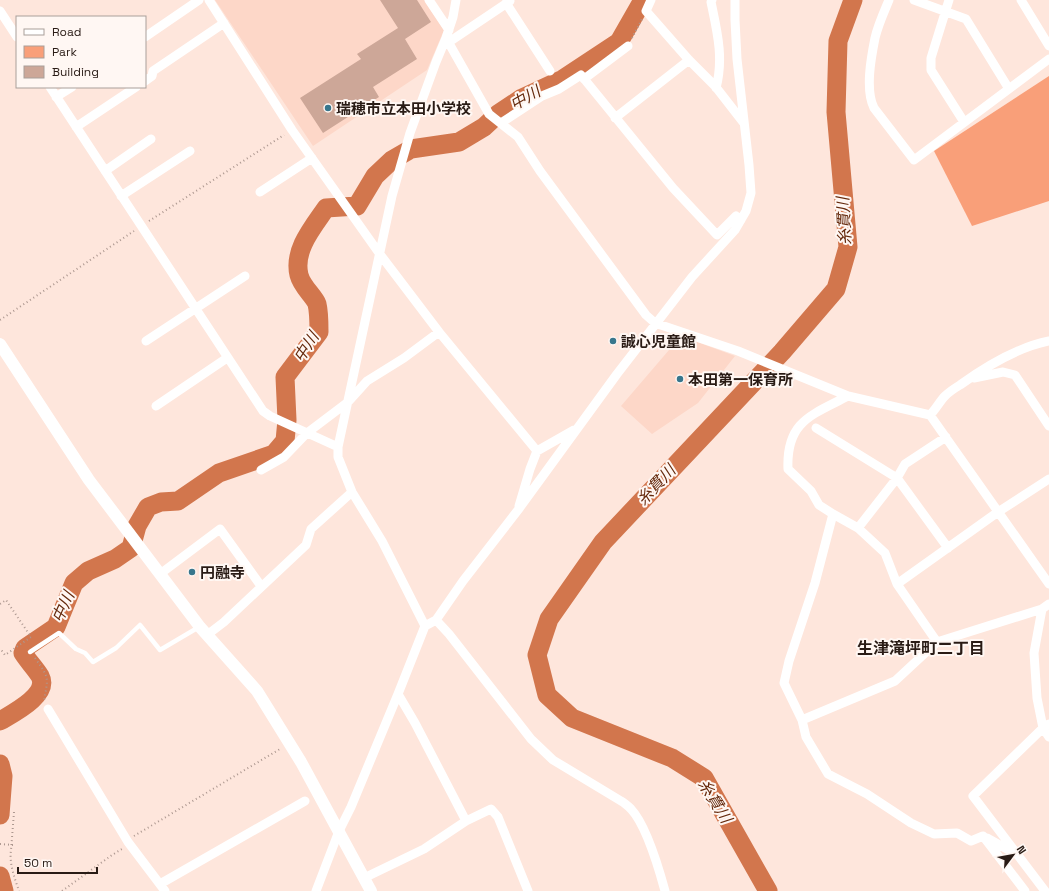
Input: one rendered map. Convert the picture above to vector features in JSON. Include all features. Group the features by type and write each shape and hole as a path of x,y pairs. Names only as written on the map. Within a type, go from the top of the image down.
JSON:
{"street":[{"path":"146,36 200,0"},
{"path":"209,0 312,158 379,253 439,332 537,451"},
{"path":"429,0 489,114 518,138 540,171 646,315 655,323 738,351 848,396 930,415 1049,584"},
{"path":"425,626 382,541 352,492 338,457 338,447 392,196 410,133 436,62 448,37 456,0"},
{"path":"651,0 646,10 688,60 716,88 744,124"},
{"path":"712,0 711,2 720,45 718,80 716,88"},
{"path":"316,891 340,831 352,807 425,626 436,620 463,581 518,510 655,323 692,277 735,230 746,211 751,193 737,59 735,0"},
{"path":"889,0 875,37 869,86 870,101 914,160 1049,59"},
{"path":"914,0 966,19 1009,89"},
{"path":"949,0 944,12 931,58 931,70 964,122"},
{"path":"1021,0 1049,46"},
{"path":"448,37 508,2 550,71"},
{"path":"0,11 16,35"},
{"path":"146,80 152,76 153,71 224,23"},
{"path":"584,79 628,46"},
{"path":"615,118 688,60"},
{"path":"500,123 542,96 559,89 581,75 673,188 717,235 736,216 741,220"},
{"path":"51,88 263,411 270,416 338,447"},
{"path":"56,97 70,88"},
{"path":"76,127 134,88"},
{"path":"104,171 151,139"},
{"path":"121,196 190,151"},
{"path":"260,192 312,158"},
{"path":"146,341 245,276"},
{"path":"261,470 284,457 307,433 348,402 367,381 404,358 439,332"},
{"path":"930,415 937,408 944,396 976,374 1013,354 1039,343 1049,341"},
{"path":"0,344 89,480 203,631 257,691 340,831 371,891"},
{"path":"156,406 227,358"},
{"path":"967,380 1003,372 1015,375 1049,426"},
{"path":"848,396 810,417 801,424 790,442 787,458 788,469 811,491 819,504 858,528 885,553 897,584 938,642"},
{"path":"518,510 523,489 537,451 577,428"},
{"path":"816,428 897,478 948,548"},
{"path":"858,528 897,478 905,464 946,437"},
{"path":"897,584 998,512 1049,479"},
{"path":"203,631 224,622 306,545 311,530 352,492"},
{"path":"833,514 815,583 789,661 784,683 802,720 806,737 828,774 867,794 911,823 934,834 957,833 971,841 983,836"},
{"path":"160,574 220,528 261,586"},
{"path":"802,720 895,680 938,642 1046,607"},
{"path":"1046,607 1034,653 1037,698 1049,737"},
{"path":"436,620 531,739 553,760 622,801 631,809 640,822 665,891"},
{"path":"398,694 415,722 466,822"},
{"path":"48,710 129,843 163,887 305,801"},
{"path":"1045,891 973,796 1046,726"},
{"path":"364,878 424,849 466,822 491,809 498,817 528,891"},
{"path":"983,836 1019,855"},
{"path":"983,836 1025,891"}],"lane":[{"path":"30,652 58,633 76,648 85,653 93,662 116,648 140,625 160,650 203,631"}],"path":[{"path":"628,46 646,10"},
{"path":"0,604 6,600 31,636 5,655 0,648"},
{"path":"30,652 46,672 48,683 44,702 48,710"},
{"path":"62,891 129,843 289,744"},
{"path":"14,812 13,844 11,851 13,874 19,891"},
{"path":"0,844 13,844"}],"shaded area":[{"name":"瑞穂市立本田小学校","path":"215,0 424,0 444,30 427,70 313,146"},
{"name":"本田第一保育所","path":"681,336 735,356 698,403 652,434 621,406"}],"green space":[{"path":"1049,76 1049,201 972,226 934,151"}],"building":[{"path":"380,0 417,0 431,22 405,39 417,59 373,87 379,97 323,133 300,98 361,59 357,54 398,28"}],"waterway":[{"name":"中川","path":"0,721 29,703 40,690 42,683 40,676 23,653 25,648 56,627 74,583 88,571 115,559 131,548 137,526 148,507 161,502 178,501 219,473 274,454 285,441 287,420 285,377 319,332 319,314 317,304 305,287 299,275 299,257 305,239 326,208 357,206 375,176 392,160 411,149 459,142 484,127 498,114 522,98 563,79 619,42 643,0"},
{"name":"糸貫川","path":"768,891 704,778 672,758 572,718 547,695 537,655 549,619 603,542 782,352 836,289 848,247 836,112 838,41 853,0"},
{"name":"中川","path":"0,764 3,776 0,815"},
{"name":"中川","path":"0,876 4,891"}],"place":[{"name":"瑞穂市立本田小学校","path":"328,108"},
{"name":"誠心児童館","path":"613,341"},
{"name":"本田第一保育所","path":"680,379"},
{"name":"円融寺","path":"192,572"}],"district":[{"name":"生津滝坪町二丁目","path":"921,648"}]}
